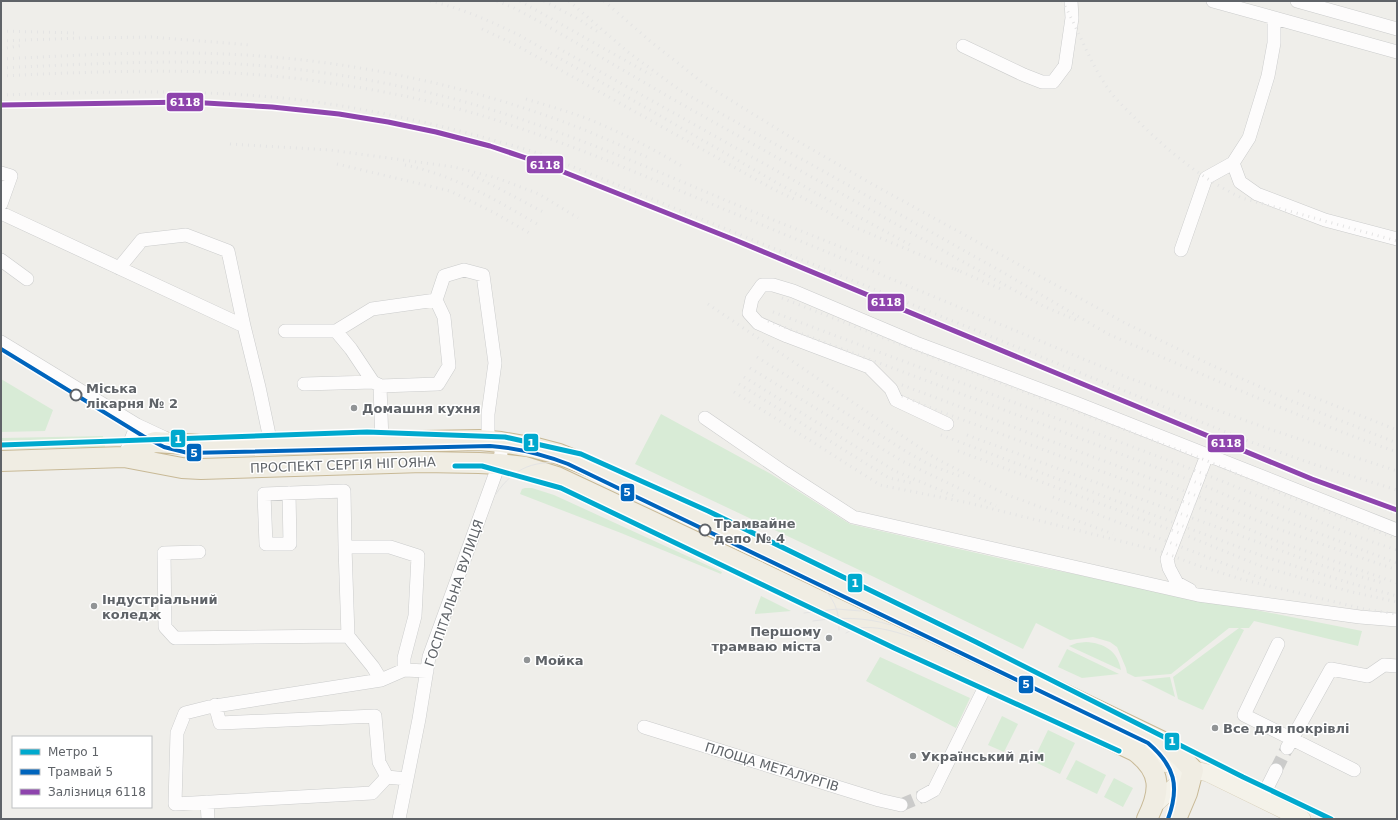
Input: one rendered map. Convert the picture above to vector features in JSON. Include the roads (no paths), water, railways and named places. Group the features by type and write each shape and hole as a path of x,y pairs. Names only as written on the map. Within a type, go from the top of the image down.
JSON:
{"highway":[{"name":"ПРОСПЕКТ СЕРГІЯ НІГОЯНА","path":"124,457 146,445 155,442 200,445 494,441 536,448 559,454 599,470 1142,730 1173,749 1192,770"},
{"name":"ПРОСПЕКТ СЕРГІЯ НІГОЯНА","path":"1,461 124,457 182,468 201,469 423,462 499,464 525,467 557,477 1135,751"},
{"path":"1135,751 1145,759 1152,769 1156,780 1157,793 1151,812"},
{"path":"1176,819 1187,793 1192,770"}],"main road":[{"name":"ПРОСПЕКТ СЕРГІЯ НІГОЯНА","path":"1135,751 1168,764 1208,773 1302,819"},
{"path":"1151,812 1192,770"}],"street":[{"path":"963,46 1024,75 1042,82 1053,82 1065,66 1072,18 1071,1"},
{"path":"1213,1 1397,52"},
{"path":"1297,1 1397,28"},
{"path":"1181,250 1206,178 1233,163 1249,138 1268,76 1274,43 1274,18"},
{"path":"1233,163 1240,182 1256,194 1324,220 1397,239"},
{"path":"1,173 11,176 1,204"},
{"path":"1,213 244,326"},
{"path":"119,268 142,240 186,235 228,250 271,444"},
{"path":"1,260 27,279"},
{"name":"ГОСПІТАЛЬНА ВУЛИЦЯ","path":"399,819 429,657 502,453 494,441 488,414 495,363 483,275 464,270 444,276 436,300"},
{"path":"947,424 896,400 891,389 869,367 787,336 758,323 749,313 752,300 762,285 773,285 793,291 916,343 1076,402 1397,530"},
{"path":"285,331 336,331 372,309 436,300 444,317 449,366 438,384 304,384"},
{"path":"336,331 376,384 382,442"},
{"path":"1,342 137,425 155,435 175,443"},
{"path":"705,418 785,473 853,517 1198,595 1360,617 1397,620"},
{"path":"124,457 137,425"},
{"path":"1198,595 1177,583 1169,568 1167,559 1207,455"},
{"path":"289,493 344,491 348,636 373,667 380,680"},
{"path":"345,546 390,546 418,556 415,616 404,658 404,670"},
{"path":"199,552 164,552 165,627 175,638 348,636"},
{"path":"1278,644 1244,715 1290,744 1354,770"},
{"path":"1290,744 1331,669 1368,676 1384,665 1397,666"},
{"path":"387,777 372,793 175,804 176,734 185,713 215,706 380,680 404,670 427,671"},
{"path":"923,796 934,790 988,680"},
{"path":"215,706 220,724 375,716 379,762 387,777"},
{"name":"ПЛОЩА МЕТАЛУРГІВ","path":"644,727 879,800 901,805"},
{"path":"1261,800 1276,770"},
{"path":"387,777 407,779"},
{"path":"207,802 208,819"}],"tunnel":[{"path":"1276,770 1287,748"},
{"path":"901,805 923,796"}],"tram line":[{"name":"5","path":"1,349 143,436 164,447 188,453 490,446 529,452 568,464 1148,743 1164,760 1173,777 1174,796 1168,819"},
{"path":"496,494 510,477 527,467 546,463 568,464"},
{"path":"819,584 835,604 839,630"},
{"path":"804,613 837,609 861,611"},
{"path":"813,621 852,618 872,620 891,625"},
{"path":"846,633 854,629 873,628 892,631 919,639"}],"railway":[{"path":"430,1 475,15 519,35 854,227 959,271"},
{"path":"497,1 544,24 676,101 1043,306 1076,320"},
{"path":"520,1 651,75"},
{"path":"544,1 580,20 601,34"},
{"path":"569,1 628,52 681,91 1011,277 1108,334 1296,414 1397,452"},
{"path":"604,1 650,41 703,83 787,135 872,184 1125,323 1209,364 1294,402 1397,443"},
{"path":"1062,1 1090,57 1112,94 1150,132 1187,164 1227,191 1242,198 1397,241"},
{"path":"482,29 514,44 775,190 796,200"},
{"path":"1,31 77,33"},
{"path":"1,41 151,37 251,45"},
{"path":"1,49 24,45"},
{"path":"558,48 914,247"},
{"path":"1,59 117,54 188,53 237,54 335,64 432,82 479,94 572,125 649,158"},
{"path":"1,68 185,62 241,64 297,69 381,82 447,97 524,120 637,163 753,212 881,263"},
{"path":"1,76 122,71 162,71 283,77 323,82 410,97 475,114 540,135 611,162 1129,378 1266,428 1397,471"},
{"path":"1,95 155,92 232,94 271,97 339,105 428,123 486,138 544,155 1248,441 1316,465 1397,490"},
{"path":"526,99 599,123 685,168"},
{"path":"230,144 330,150 454,167 497,178 539,194 578,218"},
{"path":"337,164 450,191 493,212 531,234"},
{"path":"405,165 423,169 457,181 537,224"},
{"path":"472,175 545,213"},
{"path":"955,269 1001,289"},
{"path":"782,298 953,365 1205,460 1285,495 1397,539"},
{"path":"708,304 935,458 1005,494 1113,534"},
{"path":"773,312 1191,469 1319,522 1397,550"},
{"path":"768,321 1203,485 1278,518 1397,563"},
{"path":"757,357 907,452 930,465 962,477"},
{"path":"750,368 902,461 996,506"},
{"path":"744,377 895,471 954,496"},
{"path":"739,384 889,478 912,483"},
{"path":"902,385 1192,494 1275,528 1397,570"},
{"path":"1298,391 1397,430"},
{"path":"734,392 880,485 969,503 1160,551 1199,566 1241,579 1364,609 1397,614"},
{"path":"902,396 1195,506 1274,540 1397,583"},
{"path":"941,435 1265,557 1397,596"},
{"path":"967,435 1320,565 1383,583"},
{"path":"958,451 1185,535 1263,567 1352,592 1397,602"},
{"path":"1353,495 1397,514"},
{"path":"1053,497 1269,581"}],"metro line":[{"name":"1","path":"1,445 367,432 505,437 581,454 708,511 976,642 1243,777 1331,819"},
{"name":"1","path":"455,466 482,466 561,488 894,648 1119,751"}],"rail line":[{"name":"6118","path":"1,105 189,102 272,107 339,114 388,122 436,132 490,146 541,163 735,240 1312,479 1397,510"}],"place":[{"name":"Міська лікарня № 2","path":"76,395"},
{"name":"Домашня кухня","path":"354,408"},
{"name":"Трамвайне депо № 4","path":"705,530"},
{"name":"Індустріальний коледж","path":"94,606"},
{"name":"Першому трамваю міста","path":"829,638"},
{"name":"Мойка","path":"527,660"},
{"name":"Все для покрівлі","path":"1215,728"},
{"name":"Український дім","path":"913,756"}]}
